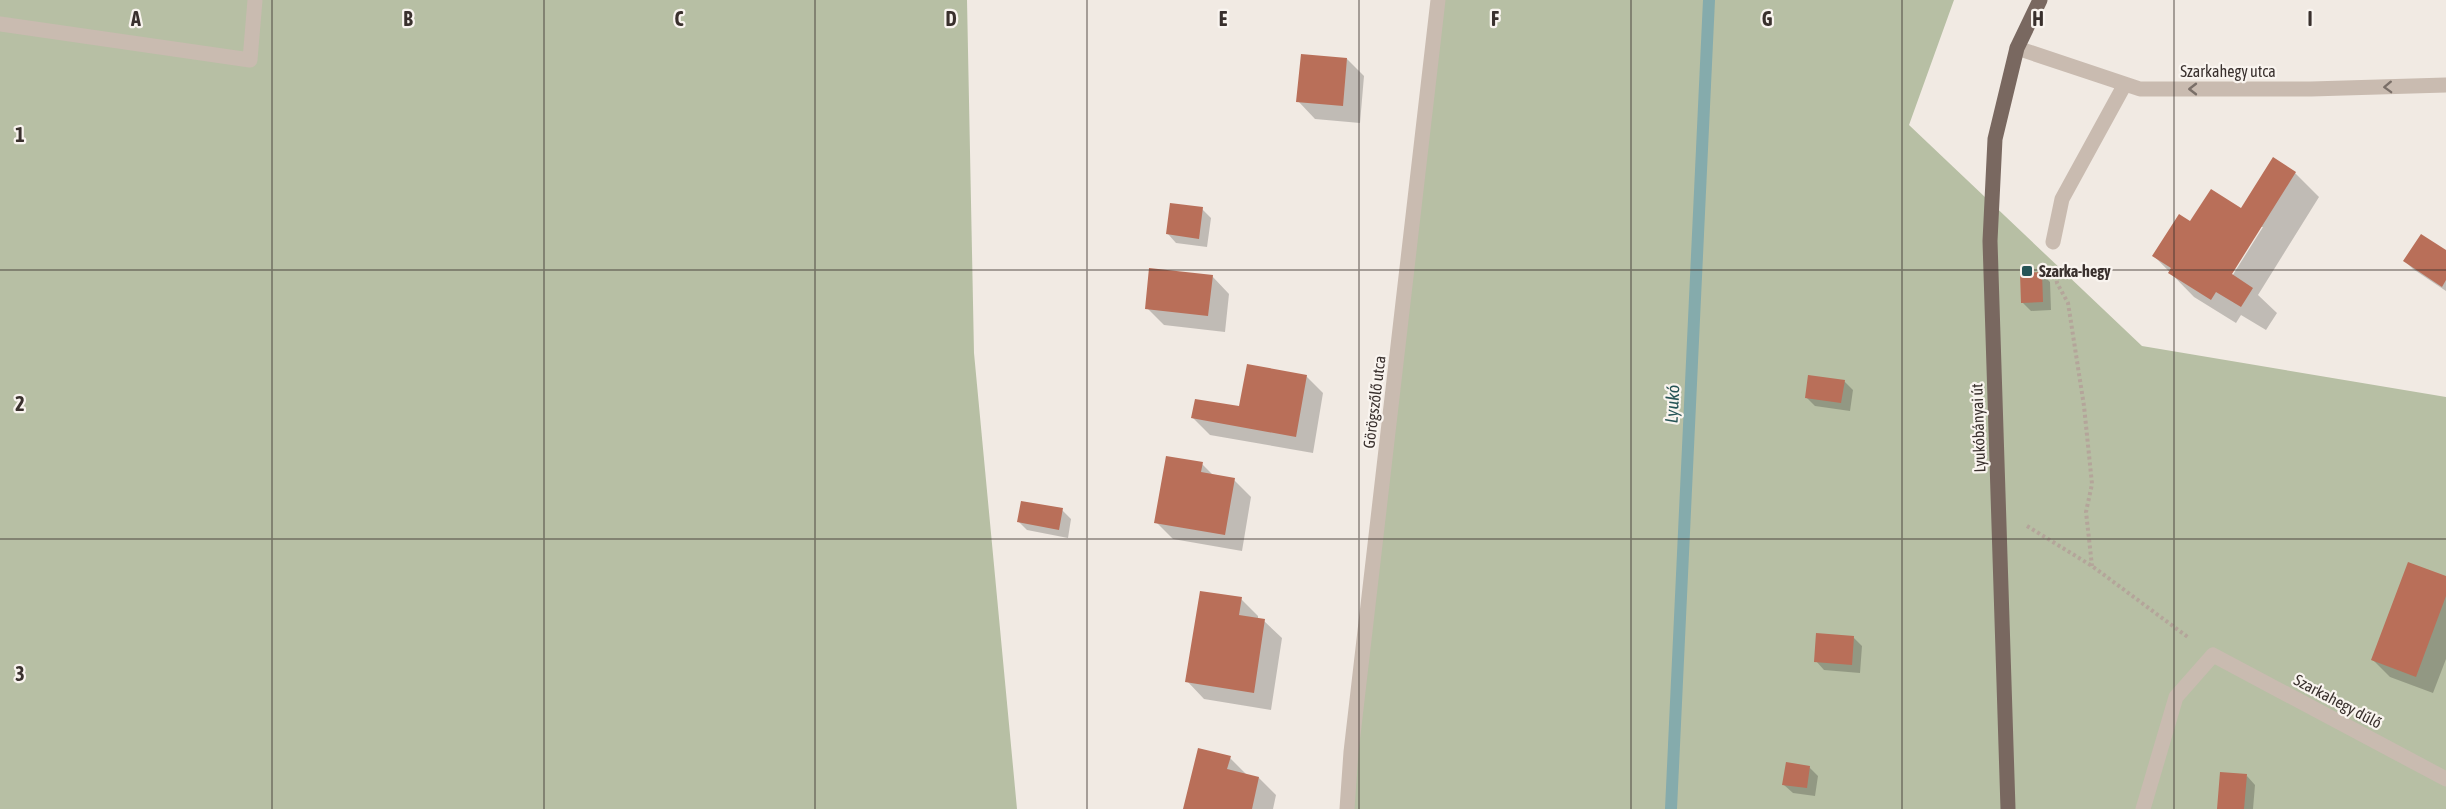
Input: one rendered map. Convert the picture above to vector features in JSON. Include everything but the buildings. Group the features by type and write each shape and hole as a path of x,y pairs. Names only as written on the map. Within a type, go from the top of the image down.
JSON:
{"main road":[{"name":"Lyukóbányai út","path":"2008,809 1990,242 1995,139 2017,48 2040,0"}],"street":[{"path":"0,24 250,60 255,0"},
{"name":"Görögszőlő utca","path":"1347,809 1351,752 1438,0"},
{"name":"Szarkahegy utca","path":"2017,48 2140,89 2311,89 2446,85"},
{"path":"2053,242 2062,199 2125,84"},
{"path":"2143,809 2176,697 2213,655"},
{"name":"Szarkahegy dűlő","path":"2213,655 2446,779"}],"path":[{"path":"2053,242 2057,283 2068,303 2084,406 2092,484 2086,512 2092,566"},
{"path":"1999,508 2092,566 2213,655"}],"green space":[{"path":"0,0 967,0 974,353 1017,809 0,809"},
{"path":"1438,0 1954,0 1909,125 2142,346 2446,397 2446,809 1342,809"}],"waterway":[{"name":"Lyukó","path":"1671,809 1709,0"}],"place":[{"name":"Szarka-hegy","path":"2027,271"}]}
